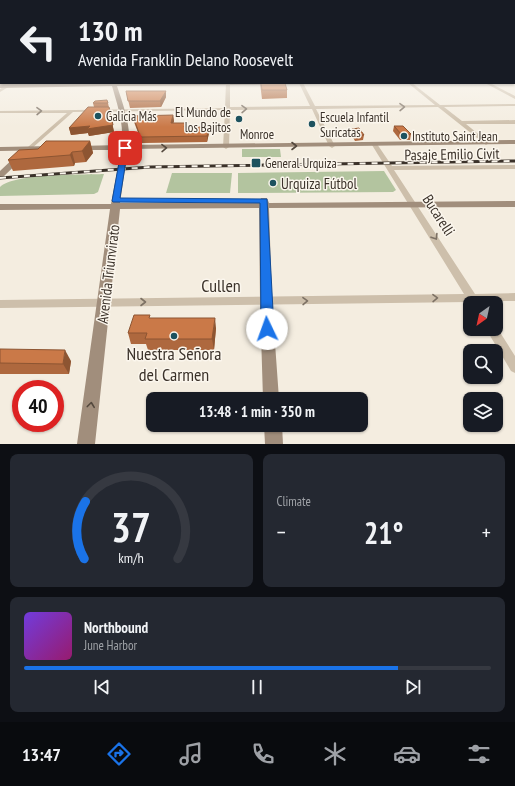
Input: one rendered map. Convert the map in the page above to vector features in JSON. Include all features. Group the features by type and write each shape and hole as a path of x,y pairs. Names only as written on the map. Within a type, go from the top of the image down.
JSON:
{"street":[{"name":"Avenida Triunvirato","path":"86,444 116,204 126,138 121,110 114,86"},
{"path":"226,147 228,86"},
{"path":"302,86 332,146"},
{"path":"414,86 486,143"},
{"path":"492,86 515,98"},
{"path":"0,112 515,105"},
{"path":"0,175 72,111"},
{"path":"461,123 515,122"},
{"name":"Monroe","path":"0,149 332,146 515,142"},
{"name":"Bucarelli","path":"375,145 471,296"},
{"name":"Pasaje Emilio Civit","path":"390,168 515,167"},
{"path":"412,202 515,198"},
{"path":"0,202 116,204"},
{"path":"0,207 116,204 412,202 515,204"},
{"path":"264,203 266,301 271,392"},
{"name":"Cullen","path":"503,298 515,297"},
{"name":"Cullen","path":"0,304 463,300"},
{"path":"496,336 515,367"},
{"path":"273,432 274,444"}],"green space":[{"path":"242,149 280,149 281,157 242,157"},
{"path":"384,171 396,190 393,192 238,193 238,173"},
{"path":"172,173 232,173 230,193 166,193"},
{"path":"104,174 98,192 94,194 0,196 0,187 8,182 19,179 49,176"}],"building":[{"path":"261,86 286,86 287,90 262,90"},
{"path":"126,91 166,91 160,101 128,101"},
{"path":"107,100 108,103 93,103 95,101"},
{"path":"88,107 109,107 113,125 87,129 90,126 69,128"},
{"path":"173,115 171,123 186,123 184,127 209,127 207,136 142,137 140,136 133,116"},
{"path":"394,126 403,126 411,134 402,135"},
{"path":"359,128 364,135 356,135 352,129"},
{"path":"46,141 90,141 82,151 72,152 70,155 8,160 19,150 38,149"},
{"path":"134,315 150,315 149,318 215,318 212,339 145,339 147,333 128,333"},
{"path":"0,349 65,350 63,364 0,363"}],"railway":[{"path":"0,178 150,167 515,161"}],"place":[{"name":"Galicia Más","path":"98,116"},
{"name":"El Mundo de los Bajitos","path":"239,119"},
{"name":"Escuela Infantil Suricatas","path":"312,124"},
{"name":"Instituto Saint Jean","path":"404,136"},
{"name":"General Urquiza","path":"256,163"},
{"name":"Urquiza Fútbol","path":"273,183"},
{"name":"Nuestra Señora del Carmen","path":"174,336"}],"route":[{"path":"125,148 121,163 116,201 264,200 267,329"}]}
